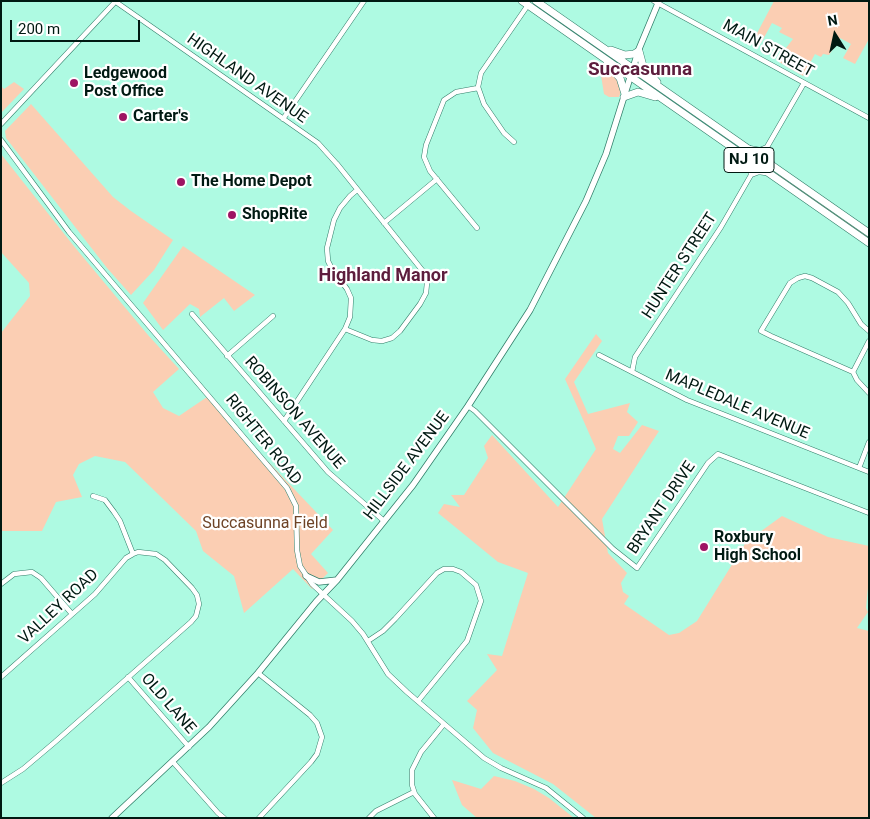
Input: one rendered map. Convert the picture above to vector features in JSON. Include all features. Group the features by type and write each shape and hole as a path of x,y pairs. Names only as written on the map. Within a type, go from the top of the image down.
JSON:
{"highway":[{"name":"NJ 10","path":"536,1 600,46 669,104 746,157 773,171 869,233"},
{"name":"NJ 10","path":"525,3 601,56 667,93 745,147 773,171 869,243"},
{"path":"600,46 625,54 634,54 639,51 643,66 667,93"},
{"path":"601,56 620,78 625,95 640,92 669,104"}],"main road":[{"name":"HILLSIDE AVENUE","path":"112,817 189,747 258,673 337,580 425,470 468,406 530,310 565,243 597,175 657,2"},
{"path":"306,576 319,582 337,580"}],"street":[{"path":"283,119 364,1"},
{"path":"1,124 116,2"},
{"name":"HIGHLAND AVENUE","path":"116,2 321,145 424,274 427,283 426,294 400,331 392,338 382,341 372,340 346,329"},
{"name":"MAIN STREET","path":"657,2 869,118"},
{"path":"514,142 504,133 484,104 478,88 481,73 525,3"},
{"path":"746,157 750,165 751,175 759,172 773,171 767,147 804,83"},
{"path":"477,228 437,179 424,157 426,145 444,100 456,92 478,88"},
{"name":"RIGHTER ROAD","path":"1,140 69,232 287,488 296,506 300,566 306,576 323,595 352,621 368,641 388,674 484,758 501,768 546,788 583,818"},
{"path":"745,147 760,150 767,147"},
{"name":"HUNTER STREET","path":"632,372 635,357 721,227 751,175"},
{"path":"384,223 437,179"},
{"path":"284,421 346,329 351,312 351,298 328,261 326,248 334,220 340,208 357,190"},
{"path":"869,331 857,319 848,303 838,292 805,276 790,283 761,331 853,372 857,380 869,393"},
{"name":"ROBINSON AVENUE","path":"192,314 328,472 384,521"},
{"path":"227,356 272,316"},
{"path":"853,372 869,341"},
{"name":"MAPLEDALE AVENUE","path":"599,355 687,400 869,472"},
{"name":"BRYANT DRIVE","path":"468,406 613,549 637,568 708,463 718,454 869,514"},
{"path":"859,468 869,442"},
{"path":"1,783 23,769 55,742 196,616 199,604 197,595 192,588 165,560 156,554 146,552 132,554 120,521 114,512 105,500 93,496"},
{"name":"VALLEY ROAD","path":"1,677 95,594 126,558 132,554"},
{"path":"368,641 383,631 437,573 444,569 453,569 461,572 476,585 481,601 467,641 418,702"},
{"path":"1,584 19,572 32,572 41,578 72,614"},
{"path":"258,673 310,715 317,723 322,737 317,754 311,762 259,818"},
{"name":"OLD LANE","path":"128,677 189,747"},
{"path":"434,818 414,792 412,778 414,765 421,752 444,724"},
{"path":"173,762 224,818"},
{"path":"369,818 376,811 414,792"}],"green space":[{"path":"774,1 869,1 869,39 855,64 843,58 851,44 840,38 829,55 823,54 821,57 815,54 803,76 779,62 782,53 793,39 779,32 782,28 772,23 761,43 754,39"},
{"path":"598,64 601,64 617,78 621,91 619,97 609,97 604,94"},
{"path":"14,82 24,89 1,113 1,86 4,89"},
{"path":"31,104 113,197 173,240 154,270 131,295 107,268 6,138 5,131"},
{"name":"Succasunna Field","path":"1,154 73,245 179,369 153,392 163,408 179,416 207,397 333,530 311,554 328,573 312,589 293,569 244,613 234,576 203,551 196,531 125,462 95,456 79,464 73,475 82,497 56,502 42,531 1,531 1,333 30,296 29,283 1,252"},
{"path":"755,157 869,236 869,240 754,160"},
{"path":"183,246 255,295 234,311 224,298 200,317 199,309 190,304 163,330 143,303"},
{"path":"596,334 602,341 574,382 588,414 630,403 627,412 638,422 629,436 618,436 613,449 620,453 642,425 659,431 602,519 608,553 627,573 621,583 623,592 629,596 624,604 669,635 679,633 697,621 746,542 782,516 828,537 869,546 866,608 868,612 857,628 869,631 869,818 596,818 553,784 493,753 473,728 477,710 467,701 497,670 487,654 502,656 528,573 498,562 438,513 444,504 460,507 451,495 464,495 488,458 484,446 492,435 558,507 596,449 565,379"},
{"path":"494,776 515,781 534,789 549,798 574,818 477,818 462,805 452,780 481,789"}],"place":[{"name":"Ledgewood Post Office","path":"74,83"},
{"name":"Carter's","path":"123,117"},
{"name":"The Home Depot","path":"181,182"},
{"name":"ShopRite","path":"232,215"},
{"name":"Roxbury High School","path":"704,547"}],"district":[{"name":"Succasunna","path":"640,70"},
{"name":"Highland Manor","path":"383,276"}]}
